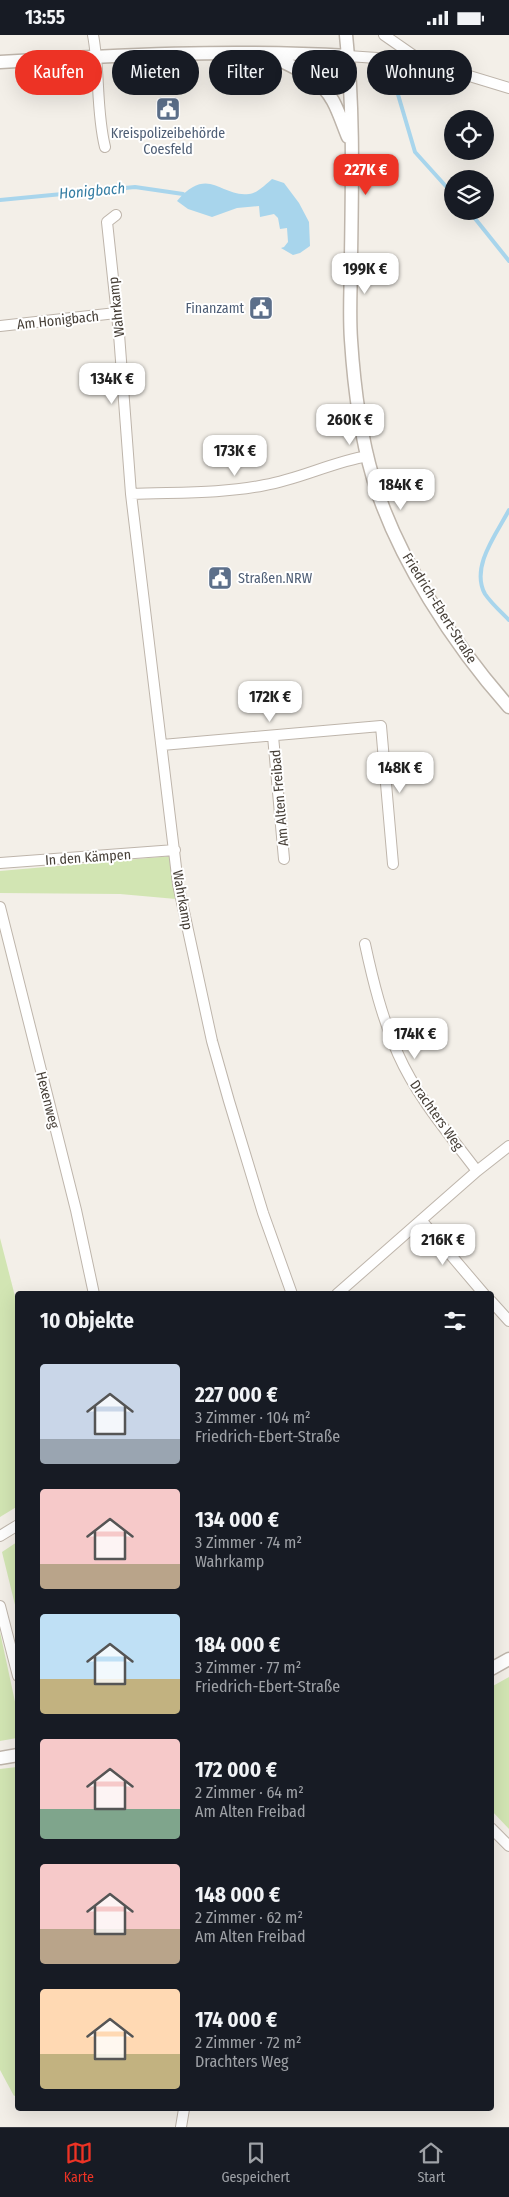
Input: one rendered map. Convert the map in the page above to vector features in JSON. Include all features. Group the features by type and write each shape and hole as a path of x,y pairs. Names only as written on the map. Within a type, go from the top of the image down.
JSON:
{"street":[{"path":"93,35 96,50"},
{"name":"Friedrich-Ebert-Straße","path":"346,35 347,50"},
{"path":"384,35 405,50"},
{"path":"102,56 209,53"},
{"path":"0,61 15,60"},
{"path":"282,61 303,71 317,81 333,101 351,143"},
{"path":"472,77 509,88"},
{"path":"99,95 104,147"},
{"name":"Friedrich-Ebert-Straße","path":"349,95 352,172 351,340 359,408 374,479 387,513 415,573 460,645 509,707"},
{"name":"Wahrkamp","path":"116,215 107,222 131,494 178,884 212,1041 263,1213 291,1291"},
{"name":"Am Honigbach","path":"0,326 116,313"},
{"path":"131,494 264,486 301,476 338,462 368,456"},
{"name":"Am Alten Freibad","path":"162,745 381,726 393,864"},
{"name":"Am Alten Freibad","path":"273,736 284,859"},
{"name":"In den Kämpen","path":"0,863 175,851"},
{"name":"Hexenweg","path":"0,907 76,1210 93,1291"},
{"name":"Drachters Weg","path":"365,943 375,990 398,1055 443,1127 477,1171"},
{"path":"340,1291 477,1171 509,1146"},
{"path":"421,1220 481,1291"},
{"path":"494,1304 509,1321"},
{"path":"0,1536 15,1527"},
{"path":"0,1606 15,1665"},
{"path":"494,1667 509,1659"},
{"path":"0,1758 15,1756"},
{"path":"494,1831 509,1847"},
{"path":"181,2127 184,2111"}],"green space":[{"path":"172,856 176,899 120,894 0,893 0,871"},
{"path":"0,1238 15,1296 15,1508 0,1517"},
{"path":"15,1543 15,1605 2,1552"},
{"path":"0,1632 15,1702 15,1738 0,1741"},
{"path":"509,1677 509,1829 494,1813 494,1685"},
{"path":"15,1767 14,2096 0,2070 0,1769"}],"water":[{"path":"272,179 284,183 299,203 309,222 310,246 300,253 293,255 281,248 288,242 287,228 280,229 278,218 274,214 260,217 259,206 237,208 212,217 188,209 177,201 188,190 198,185 214,185 230,192 249,194 259,190"}],"waterway":[{"path":"398,95 415,152 444,184"},
{"name":"Honigbach","path":"0,200 135,187 183,194"},
{"path":"476,220 509,261"},
{"path":"509,510 487,551 481,573 481,584 485,594 509,620"}],"place":[{"name":"Kreispolizeibehörde Coesfeld","path":"168,109"},
{"name":"Finanzamt","path":"261,308"},
{"name":"Straßen.NRW","path":"220,578"}]}
